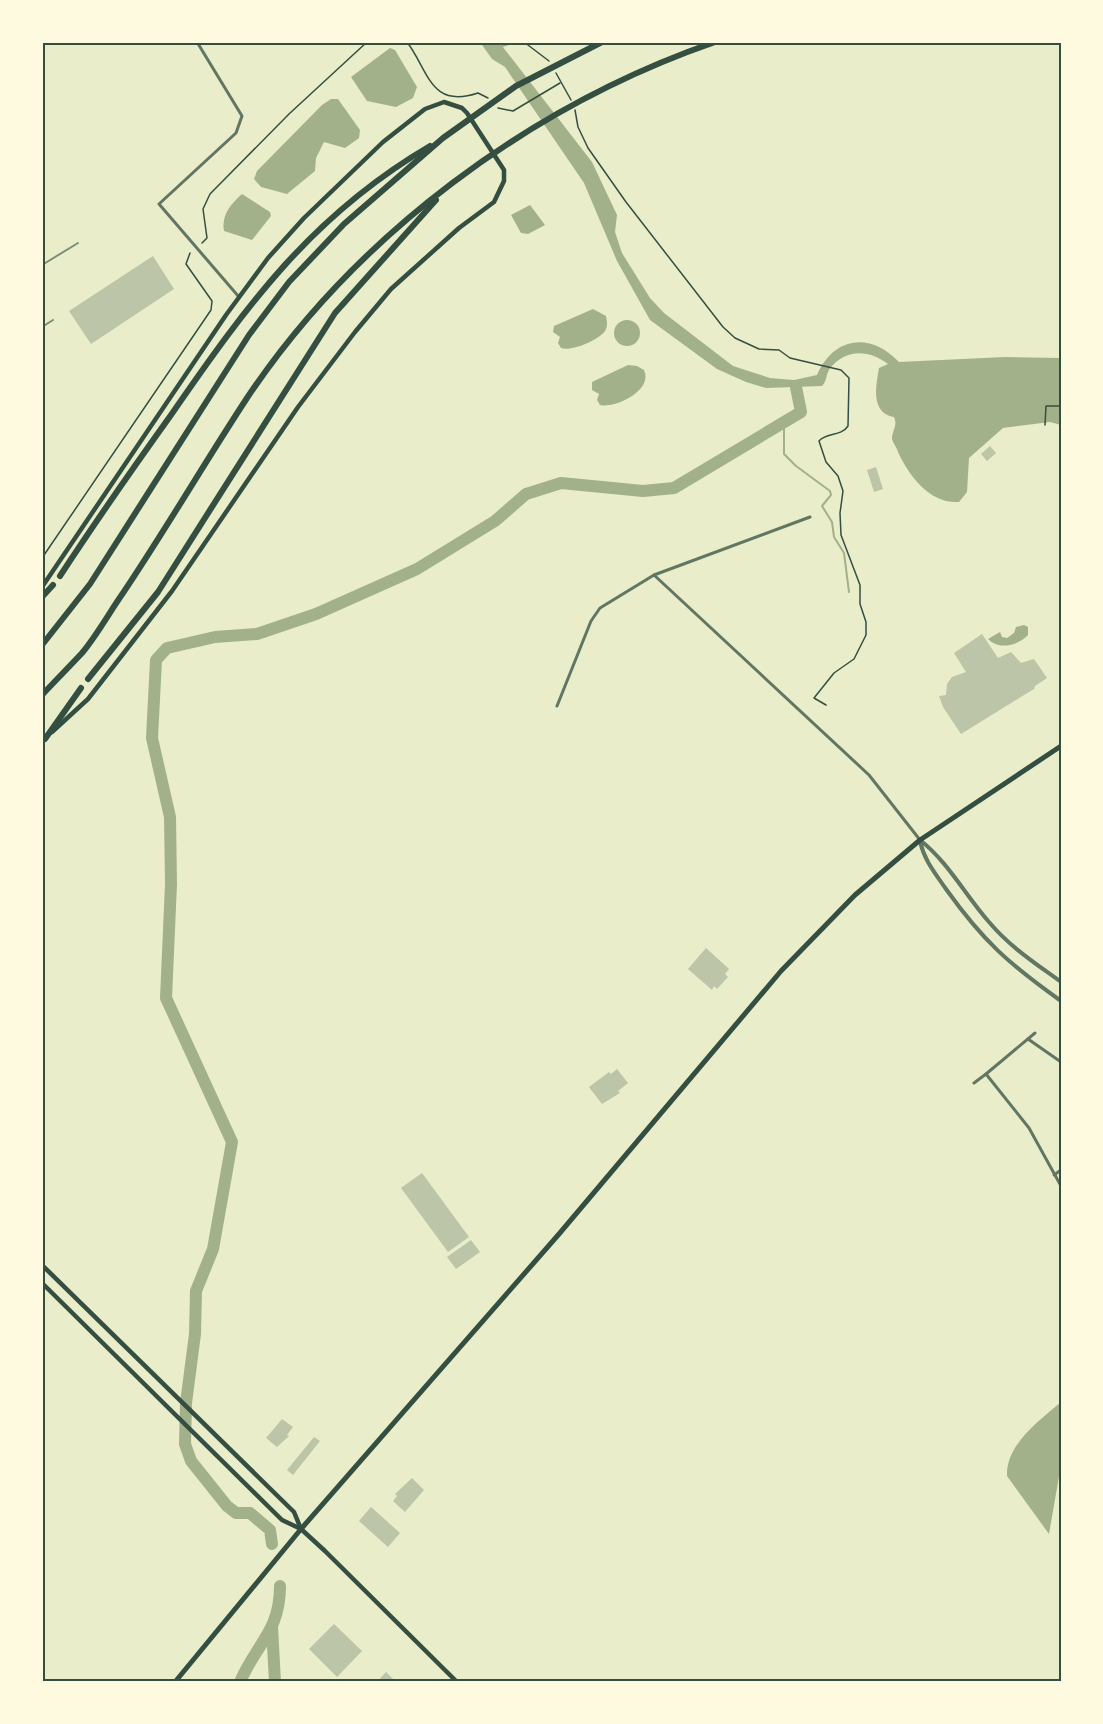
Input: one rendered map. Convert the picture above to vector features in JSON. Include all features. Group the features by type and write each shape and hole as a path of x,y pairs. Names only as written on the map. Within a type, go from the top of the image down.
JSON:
{"highway":[{"path":"60,576 247,308 284,264 326,221 386,172 452,133 516,86 602,42"},
{"path":"42,695 83,651 174,517 248,397 293,337 375,247 455,179 548,118 608,87 715,42"},
{"path":"42,645 90,584 249,334 289,282 344,224 443,138"},
{"path":"88,679 158,591 335,313 455,179"},
{"path":"42,597 53,585"},
{"path":"43,740 81,688"}],"main road":[{"path":"42,587 239,297 268,258 304,218 383,142 425,109 444,102 462,108 499,159 504,170 504,181 494,202 459,228 391,290 355,332 292,416 171,591 88,699 43,740"},
{"path":"175,1682 301,1529 560,1234 781,971 855,895 920,840 1061,746"},
{"path":"42,1265 294,1512 301,1529"},
{"path":"42,1283 282,1520 301,1529 458,1682"},
{"path":"99,1341 111,1334"}],"street":[{"path":"197,42 243,116 236,133 159,204 239,297"},
{"path":"557,706 591,621 600,608 654,576 810,517"},
{"path":"654,576 869,775 920,840 935,852 991,925 1021,954 1061,982"},
{"path":"920,840 923,857 972,925 1015,968 1061,1001"},
{"path":"974,1083 1035,1033"},
{"path":"1028,1039 1061,1062"},
{"path":"986,1074 1029,1128 1061,1186"},
{"path":"1054,1175 1061,1170"}],"path":[{"path":"202,243 207,238 203,209 210,194 289,114 367,42"},
{"path":"407,42 415,53 428,82 442,94 463,98 478,93 487,96 499,109 513,111 561,83"},
{"path":"524,42 528,48 545,57 552,66"},
{"path":"555,72 571,102 578,127 588,148 626,202 723,327 749,345 759,349 779,350 790,358 841,370 849,378 848,426 840,433 823,437 819,441 826,462 838,476 843,491 840,513 841,535 861,585 860,604 866,622 866,635 854,659 834,673 814,698 826,705"},
{"path":"42,558 212,310 212,301 186,264 190,253"},
{"path":"1045,425 1046,406 1061,406"}],"shaded area":[{"path":"480,42 499,42 592,162 617,215 615,232 622,253 650,298 664,313 733,366 770,378 794,380 817,375 833,352 854,343 877,346 899,362 1005,357 1061,358 1061,425 1050,422 1003,428 969,458 967,492 959,502 949,501 930,493 914,479 893,442 894,417 881,410 876,397 879,368 888,364 874,356 860,353 845,356 830,369 822,386 766,388 717,369 650,320 617,261 584,183 505,67 492,59"},
{"path":"390,48 395,50 417,87 413,98 396,107 367,101 351,77"},
{"path":"331,99 338,99 360,130 359,138 345,148 324,142 316,158 315,171 287,194 261,187 254,179 257,171 322,105"},
{"path":"242,194 270,212 271,216 252,240 224,231 225,215"},
{"path":"530,205 545,225 528,234 521,233 511,215"},
{"path":"593,309 606,316 605,331 584,344 566,349 561,348 558,343 560,337 553,332 554,326"},
{"path":"627,320 636,324 640,333 636,342 627,346 618,342 614,333 618,324"},
{"path":"628,365 644,370 646,378 643,385 631,397 614,404 600,405 597,400 599,394 592,390 592,382"},
{"path":"1024,625 1028,627 1028,635 1019,642 997,645 988,639 1000,632 1002,637 1007,638 1014,633 1016,627"},
{"path":"1061,1402 1061,1465 1049,1534 1007,1476 1008,1464 1025,1434"}],"building":[{"path":"153,256 174,289 91,344 69,311"},
{"path":"990,446 996,453 987,461 981,454"},
{"path":"876,467 883,489 874,492 867,470"},
{"path":"982,634 998,658 1011,652 1021,663 1034,659 1047,678 1034,689 961,734 943,707 939,696 946,695 947,684 952,677 966,672 954,653"},
{"path":"706,948 729,969 725,974 728,977 717,989 714,986 712,990 688,969"},
{"path":"617,1069 628,1083 618,1091 620,1093 602,1104 589,1087 609,1072 611,1074"},
{"path":"422,1173 469,1237 448,1252 401,1188"},
{"path":"471,1240 480,1252 456,1269 447,1257"},
{"path":"282,1419 293,1427 287,1435 289,1436 277,1447 266,1438"},
{"path":"314,1437 320,1441 293,1475 287,1470"},
{"path":"412,1478 424,1490 405,1512 393,1501 397,1496 395,1494"},
{"path":"371,1507 400,1533 388,1547 359,1521"},
{"path":"334,1624 362,1651 337,1677 309,1649"},
{"path":"386,1672 396,1682 377,1682"}],"waterway":[{"path":"500,47 514,42"},
{"path":"272,1544 270,1530 250,1513 236,1513 227,1506 191,1461 185,1444 186,1403 195,1334 196,1291 213,1249 232,1142 166,998 171,884 170,817 152,738 156,660 167,648 215,637 257,634 316,614 417,569 495,521 526,494 561,483 643,491 674,488 801,412 796,387"},
{"path":"784,425 784,454 796,466 830,491 831,495 822,506 832,522 834,537 844,553 849,592"},
{"path":"240,1682 272,1627 279,1602 280,1586"},
{"path":"272,1627 275,1682"}],"railway":[{"path":"42,265 78,243"},
{"path":"42,327 53,320"}]}
